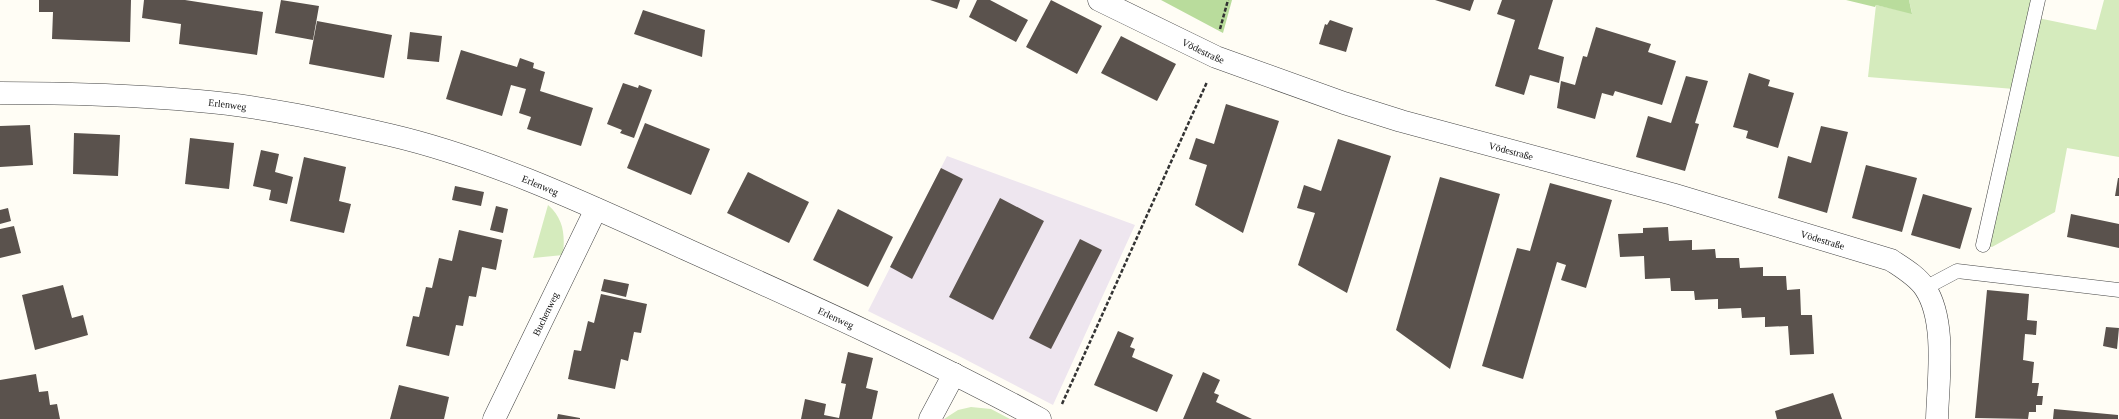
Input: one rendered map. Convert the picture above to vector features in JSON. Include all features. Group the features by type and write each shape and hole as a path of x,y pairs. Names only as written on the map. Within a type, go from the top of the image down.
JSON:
{"street":[{"name":"Vödestraße","path":"1099,0 1216,57 1344,103 1401,121 1672,194 1891,260 1908,271 1925,288 1934,307 1938,330 1937,419"},
{"name":"Erlenweg","path":"0,93 84,94 194,100 294,115 393,136 458,156 549,188 596,209 903,348 1040,419"},
{"name":"Buchenweg","path":"494,419 596,209"},
{"path":"930,419 954,374"}],"lane":[{"path":"1983,245 2038,0"},
{"path":"1925,288 1956,271 2119,290"}],"path":[{"path":"1062,405 1216,57"}],"shaded area":[{"path":"947,156 1135,225 1053,405 868,311"}],"green space":[{"path":"1161,0 1232,0 1223,33"},
{"path":"1846,0 1909,0 1912,14 1876,5 1875,7"},
{"path":"1909,0 2033,0 2014,89 1868,77 1876,5 1912,13"},
{"path":"2104,0 2119,0 2119,157 2067,148 2055,212 1992,247 1988,246 2038,18 2096,30"},
{"path":"548,205 557,216 562,228 564,241 563,255 533,258"},
{"path":"971,407 991,409 1010,419 944,419 958,410"}],"building":[{"path":"39,0 131,0 130,42 52,39 53,12 39,12"},
{"path":"144,0 185,0 263,12 257,55 179,44 181,24 142,18"},
{"path":"281,0 319,6 313,40 275,33"},
{"path":"930,0 960,0 957,9"},
{"path":"977,0 990,0 1028,20 1016,42 969,17"},
{"path":"1051,0 1102,26 1077,74 1026,47"},
{"path":"1435,0 1474,0 1470,11"},
{"path":"1502,0 1553,0 1538,49 1564,57 1559,83 1530,75 1524,95 1495,86 1515,20 1497,14"},
{"path":"643,10 705,30 702,57 634,34"},
{"path":"1330,20 1353,28 1346,52 1319,44 1325,24 1327,25"},
{"path":"317,21 392,35 384,78 309,64"},
{"path":"1596,27 1651,44 1648,52 1676,61 1662,105 1615,91 1613,96 1602,93 1595,119 1557,108 1561,81 1575,85 1583,56 1587,57"},
{"path":"410,32 442,36 439,62 407,59"},
{"path":"1121,36 1176,64 1157,101 1101,73"},
{"path":"461,50 517,67 520,58 534,63 533,68 545,72 540,91 593,108 581,146 527,129 531,117 519,113 526,89 511,85 502,116 446,99"},
{"path":"1749,73 1770,80 1768,86 1794,93 1778,148 1746,138 1748,131 1733,127"},
{"path":"1686,76 1708,81 1695,123 1699,124 1685,171 1636,157 1648,116 1671,123"},
{"path":"623,83 638,88 639,85 652,90 634,138 620,133 622,130 607,124"},
{"path":"1226,104 1279,121 1243,233 1195,205 1207,165 1189,159 1196,138 1214,144"},
{"path":"645,123 710,149 691,195 627,168"},
{"path":"30,125 33,165 0,167 0,126"},
{"path":"1821,126 1848,132 1827,213 1778,198 1788,156 1811,163"},
{"path":"74,133 120,135 118,176 73,174"},
{"path":"190,138 234,143 229,189 185,184"},
{"path":"1338,139 1391,156 1347,293 1298,265 1315,213 1297,208 1304,185 1321,191"},
{"path":"261,150 279,154 275,172 293,177 287,204 269,200 271,190 253,186"},
{"path":"304,157 346,167 339,201 351,204 344,233 290,221"},
{"path":"1866,165 1917,178 1902,232 1852,218"},
{"path":"941,168 963,179 912,279 890,267"},
{"path":"748,172 809,202 789,243 727,213"},
{"path":"1440,177 1500,194 1450,369 1396,330"},
{"path":"2118,178 2119,196 2115,196"},
{"path":"1550,183 1612,200 1586,288 1561,280 1566,265 1557,262 1523,379 1482,366 1517,248 1530,251"},
{"path":"455,186 484,192 481,206 452,200"},
{"path":"1923,194 1972,208 1960,249 1911,235"},
{"path":"1000,198 1044,221 993,320 949,297"},
{"path":"496,206 508,209 503,233 490,230"},
{"path":"8,208 11,221 0,224 0,210"},
{"path":"838,209 893,237 868,287 813,260"},
{"path":"2071,214 2119,224 2119,248 2067,237"},
{"path":"14,226 21,253 0,258 0,229"},
{"path":"1668,227 1669,241 1692,240 1692,250 1715,249 1716,258 1739,258 1740,268 1763,267 1763,276 1786,276 1787,290 1800,289 1801,315 1812,315 1814,354 1790,355 1788,326 1765,327 1765,317 1742,318 1741,308 1718,309 1718,299 1695,300 1694,291 1671,291 1670,278 1645,279 1644,256 1620,257 1618,234 1643,233 1643,228"},
{"path":"459,230 502,240 496,270 482,267 476,297 469,296 463,326 456,325 449,356 406,346 413,316 419,317 426,287 432,288 439,258 452,261"},
{"path":"1080,239 1102,250 1051,349 1029,338"},
{"path":"604,279 629,284 626,297 601,291"},
{"path":"63,285 72,318 83,315 88,335 35,350 22,295"},
{"path":"1987,290 2029,294 2027,320 2037,321 2036,335 2025,334 2023,360 2034,362 2032,383 2039,383 2037,396 2043,396 2042,405 2036,405 2036,412 2029,412 2028,419 1975,418"},
{"path":"601,294 647,304 641,333 634,332 628,361 621,359 615,389 568,379 574,350 581,351 588,321 594,323"},
{"path":"2106,327 2119,328 2117,349 2103,346"},
{"path":"1118,331 1134,338 1130,347 1135,349 1132,357 1173,375 1157,412 1094,385"},
{"path":"848,352 873,358 866,388 878,391 872,419 801,419 805,399 826,404 824,415 839,418 846,384 841,383"},
{"path":"1203,372 1220,380 1214,393 1219,395 1216,402 1252,419 1183,419"},
{"path":"36,374 39,392 48,391 50,405 57,404 60,419 0,419 0,380"},
{"path":"399,385 449,397 444,419 390,419"},
{"path":"1833,393 1842,419 1777,419 1775,411"},
{"path":"2054,409 2118,415 2118,419 2053,419"},
{"path":"558,414 580,418 580,419 557,419"}]}
